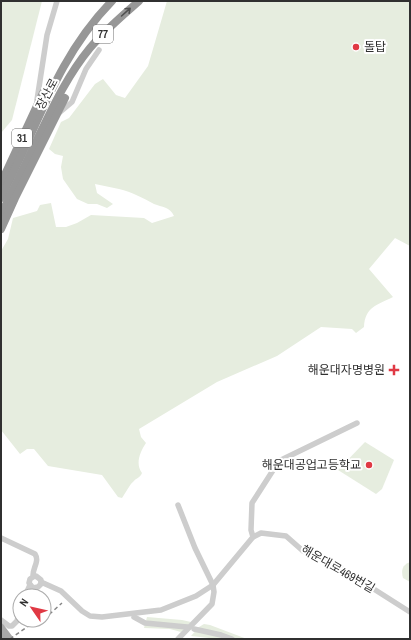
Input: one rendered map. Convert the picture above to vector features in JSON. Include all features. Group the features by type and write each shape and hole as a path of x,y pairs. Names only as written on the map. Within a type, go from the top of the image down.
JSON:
{"highway":[{"name":"장산로","path":"1,198 69,55 80,39 112,1"},
{"name":"장산로","path":"1,215 60,93 72,73 90,48 114,23 139,1"},
{"name":"31","path":"4,182 43,93 59,64 80,39"},
{"path":"1,229 14,198 65,98 72,73"}],"main road":[{"path":"1,627 10,639"}],"street":[{"path":"1,189 36,114 40,75 47,35 57,1"},
{"path":"1,222 52,119 72,102 86,69 99,50"},
{"path":"4,182 18,186"},
{"path":"33,577 38,577 41,582 61,591 87,615 95,617 161,610 196,596 213,585 253,538 251,530 252,503 279,461 358,423"},
{"path":"178,505 195,548 213,585 214,592 212,604 178,639"},
{"name":"해운대로469번길","path":"253,538 261,533 286,536 304,551 336,565 410,612"},
{"path":"1,538 35,554 37,559 32,574 33,577 30,579 28,588"},
{"path":"38,587 41,582"},
{"path":"30,584 33,588 47,588 51,586"},
{"path":"134,617 145,623 187,627"},
{"path":"1,620 9,626 12,626"},
{"path":"194,629 232,639"}],"shaded area":[{"path":"1,1 42,1 12,120 1,133"},
{"path":"167,1 410,1 410,246 395,238 369,269 393,297 369,311 364,327 356,333 352,329 321,327 277,356 217,382 139,429 141,437 146,443 139,458 139,466 142,473 130,485 122,498 118,497 102,475 48,466 34,449 27,449 20,454 1,430 1,251 8,239 13,218 37,211 40,205 51,203 56,227 66,227 91,215 144,218 152,223 174,216 168,209 154,204 133,193 95,184 97,193 113,204 107,208 97,204 88,204 77,199 63,179 61,167 63,156 55,154 49,149 61,122 69,118 95,84 103,79 116,95 125,98 148,66"},
{"path":"365,442 394,460 382,489 376,494 338,470"},
{"path":"410,562 410,582 403,578 402,573 404,566"},
{"path":"147,617 191,622 181,632 170,629 144,628"},
{"path":"204,624 247,639 218,639 191,636"}],"railway":[{"path":"52,612 62,603"},
{"path":"10,639 26,628"}],"place":[{"name":"돌탑","path":"356,47"},
{"name":"해운대자명병원","path":"394,370"},
{"name":"해운대공업고등학교","path":"369,465"}]}
